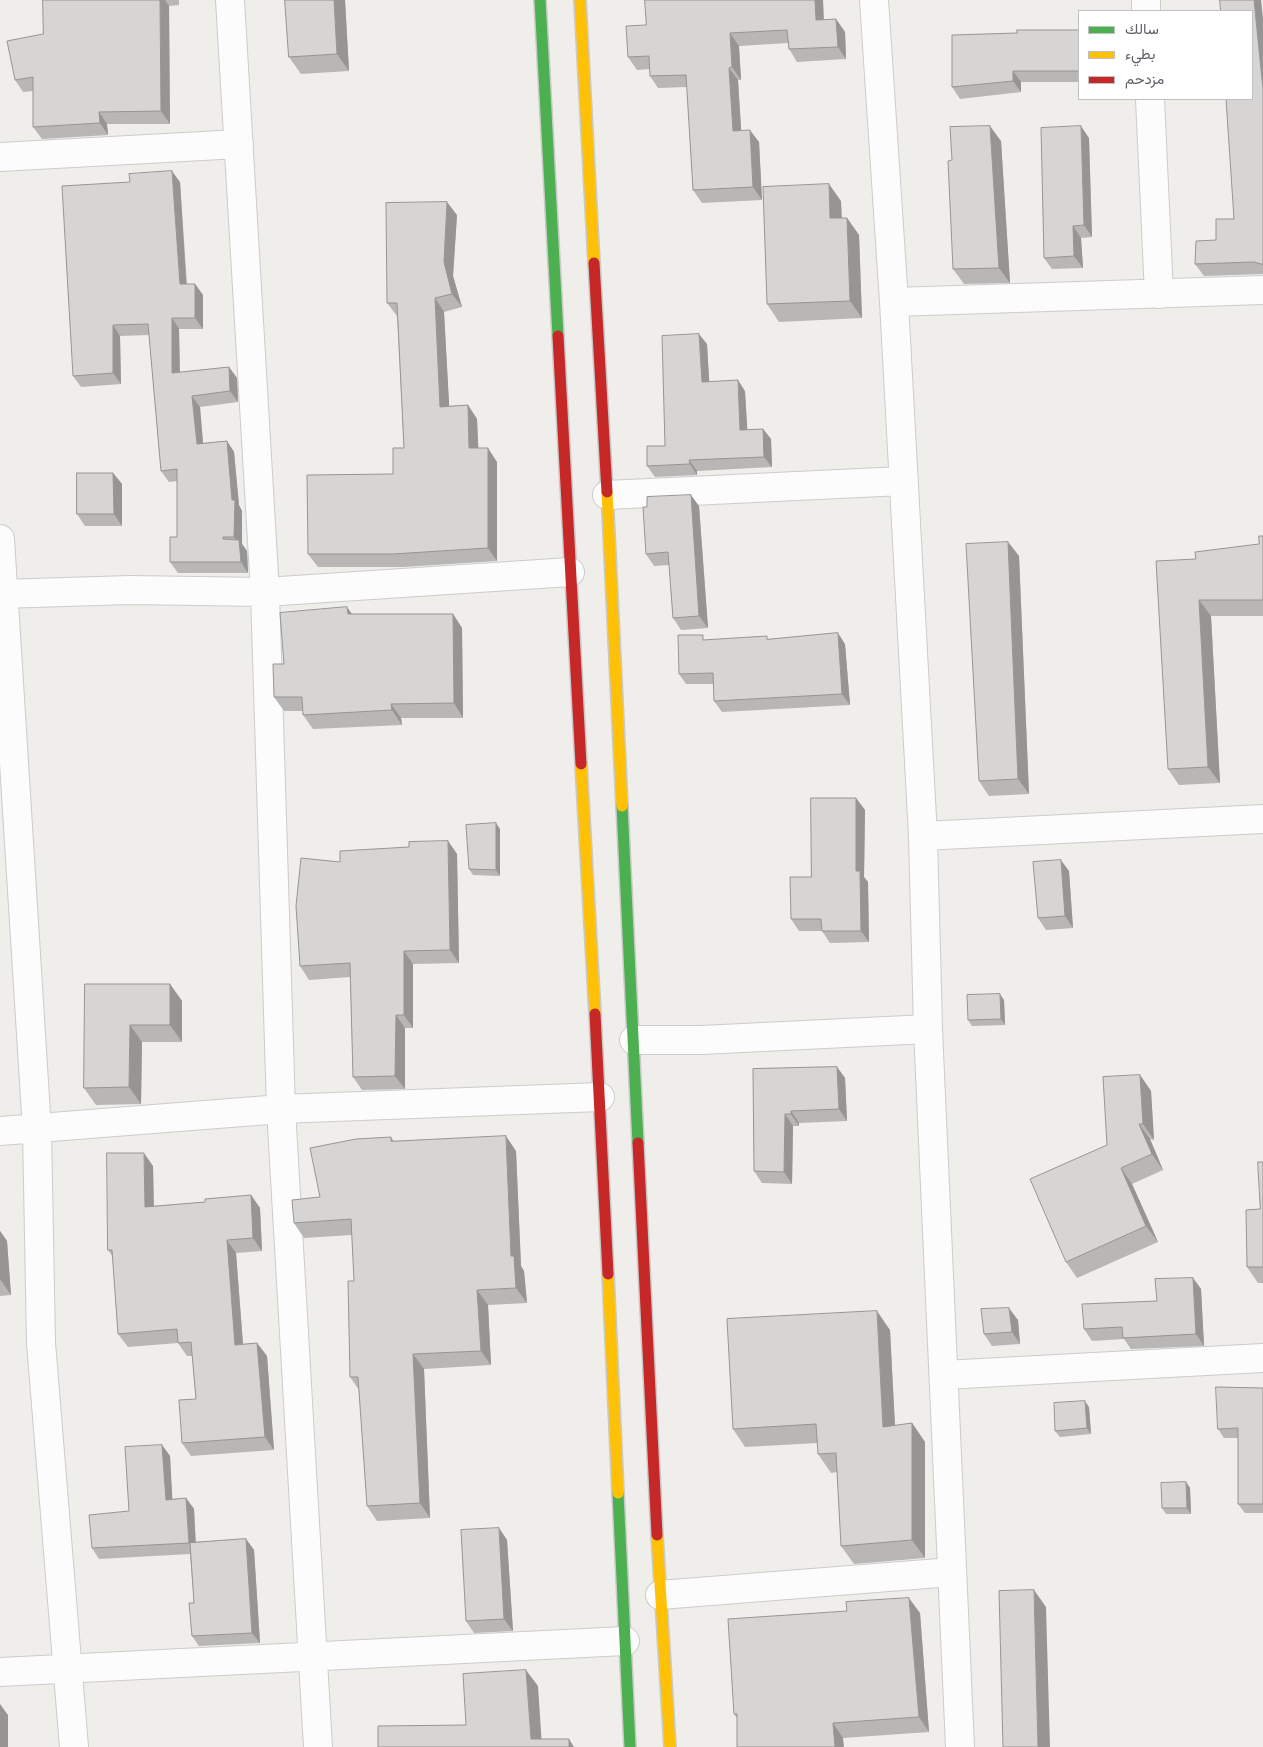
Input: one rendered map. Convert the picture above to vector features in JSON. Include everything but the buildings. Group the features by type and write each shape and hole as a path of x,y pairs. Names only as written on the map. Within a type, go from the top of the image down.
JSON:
{"street":[{"path":"230,0 265,592 281,1109 318,1747"},
{"path":"540,0 600,1097 630,1747"},
{"path":"580,0 607,495 660,1595 670,1747"},
{"path":"874,0 894,302 902,481 923,836 928,1029 960,1747"},
{"path":"1150,100 1158,294"},
{"path":"0,157 239,144"},
{"path":"894,302 1263,290"},
{"path":"607,495 902,481"},
{"path":"0,539 1,594 37,1130 41,1343 74,1747"},
{"path":"1,594 130,590 265,592 570,572"},
{"path":"923,836 1263,820"},
{"path":"634,1040 701,1040 928,1029"},
{"path":"0,1131 37,1130 281,1109 600,1097"},
{"path":"944,1376 1263,1358"},
{"path":"660,1595 952,1572"},
{"path":"0,1672 312,1655 625,1641"}],"traffic: fast":[{"path":"540,0 558,336"},
{"path":"622,806 638,1143"},
{"path":"618,1493 630,1747"}],"traffic: slow":[{"path":"580,0 594,263"},
{"path":"607,492 622,806"},
{"path":"581,764 595,1014"},
{"path":"608,1274 618,1493"},
{"path":"657,1535 670,1747"}],"traffic: jam":[{"path":"594,263 607,492"},
{"path":"558,336 581,764"},
{"path":"595,1014 608,1274"},
{"path":"638,1143 657,1535"}]}
